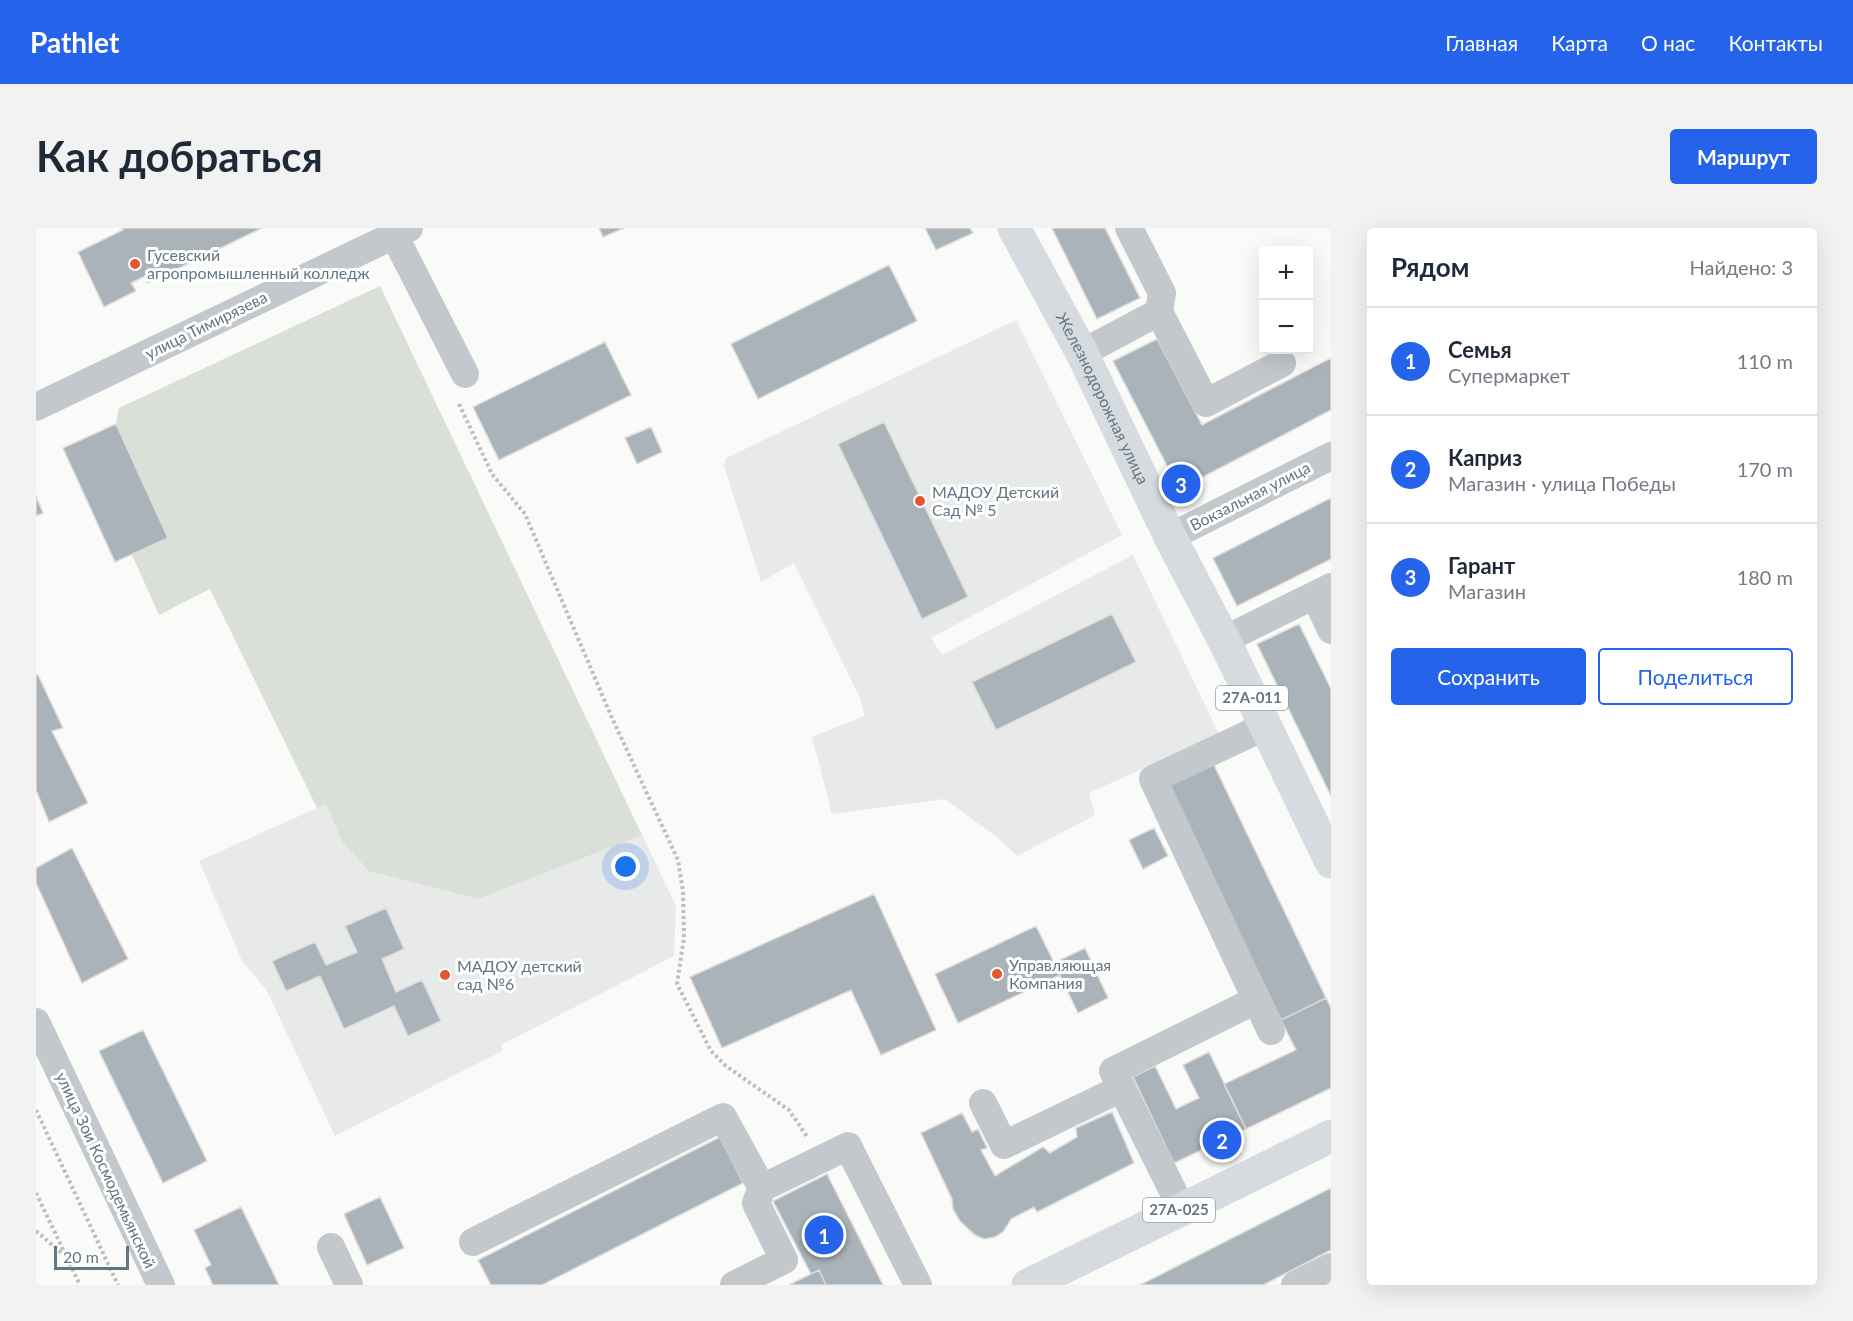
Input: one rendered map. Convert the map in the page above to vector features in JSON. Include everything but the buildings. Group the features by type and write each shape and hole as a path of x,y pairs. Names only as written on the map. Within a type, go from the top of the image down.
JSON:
{"main road":[{"name":"Железнодорожная улица","path":"1014,228 1082,353 1170,537 1224,640 1331,862"},
{"name":"27А-025","path":"1028,1285 1331,1136"}],"street":[{"path":"1129,228 1162,293 1159,312 1206,403 1282,363"},
{"path":"401,231 465,374"},
{"name":"улица Тимирязева","path":"36,406 401,231"},
{"path":"1082,353 1159,312"},
{"name":"Вокзальная улица","path":"1170,537 1331,456"},
{"path":"1224,640 1323,591 1331,630"},
{"path":"1266,726 1153,779 1271,1030"},
{"path":"1182,1209 1113,1071 1256,1000"},
{"name":"улица Зои Космодемьянской","path":"36,1022 161,1285"},
{"path":"983,1102 1004,1145 1122,1088"},
{"path":"473,1242 723,1117 762,1188"},
{"path":"734,1285 784,1260 756,1203 762,1188 848,1146 918,1285"},
{"path":"331,1247 349,1285"},
{"path":"1295,1285 1331,1267"}],"path":[{"path":"459,404 492,474 525,514 612,718 678,860 683,891 684,938 677,984 711,1051 726,1066 789,1110 822,1159"},
{"path":"36,1110 118,1285"},
{"path":"36,1193 80,1285"},
{"path":"36,1232 64,1255"}],"shaded area":[{"path":"380,286 642,835 479,899 369,871 341,840 326,804 317,808 210,589 159,615 132,555 115,562 63,448 116,424 119,408"},
{"path":"1016,320 1122,535 931,638 942,655 1133,555 1219,734 1089,793 1095,815 1017,856 998,838 945,799 832,814 812,737 865,716 860,698 794,563 761,582 724,466 726,458"},
{"name":"МАДОУ детский сад №6","path":"326,804 341,840 479,899 642,835 676,906 674,956 501,1045 502,1051 335,1136 266,989 242,961 199,861"}],"place":[{"name":"Гусевский агропромышленный колледж","path":"135,264"},
{"name":"Гарант","path":"1181,484"},
{"name":"МАДОУ Детский Сад № 5","path":"920,501"},
{"name":"Управляющая Компания","path":"997,974"},
{"name":"МАДОУ детский сад №6","path":"445,975"},
{"name":"Каприз","path":"1222,1140"},
{"name":"Семья","path":"824,1235"}]}
